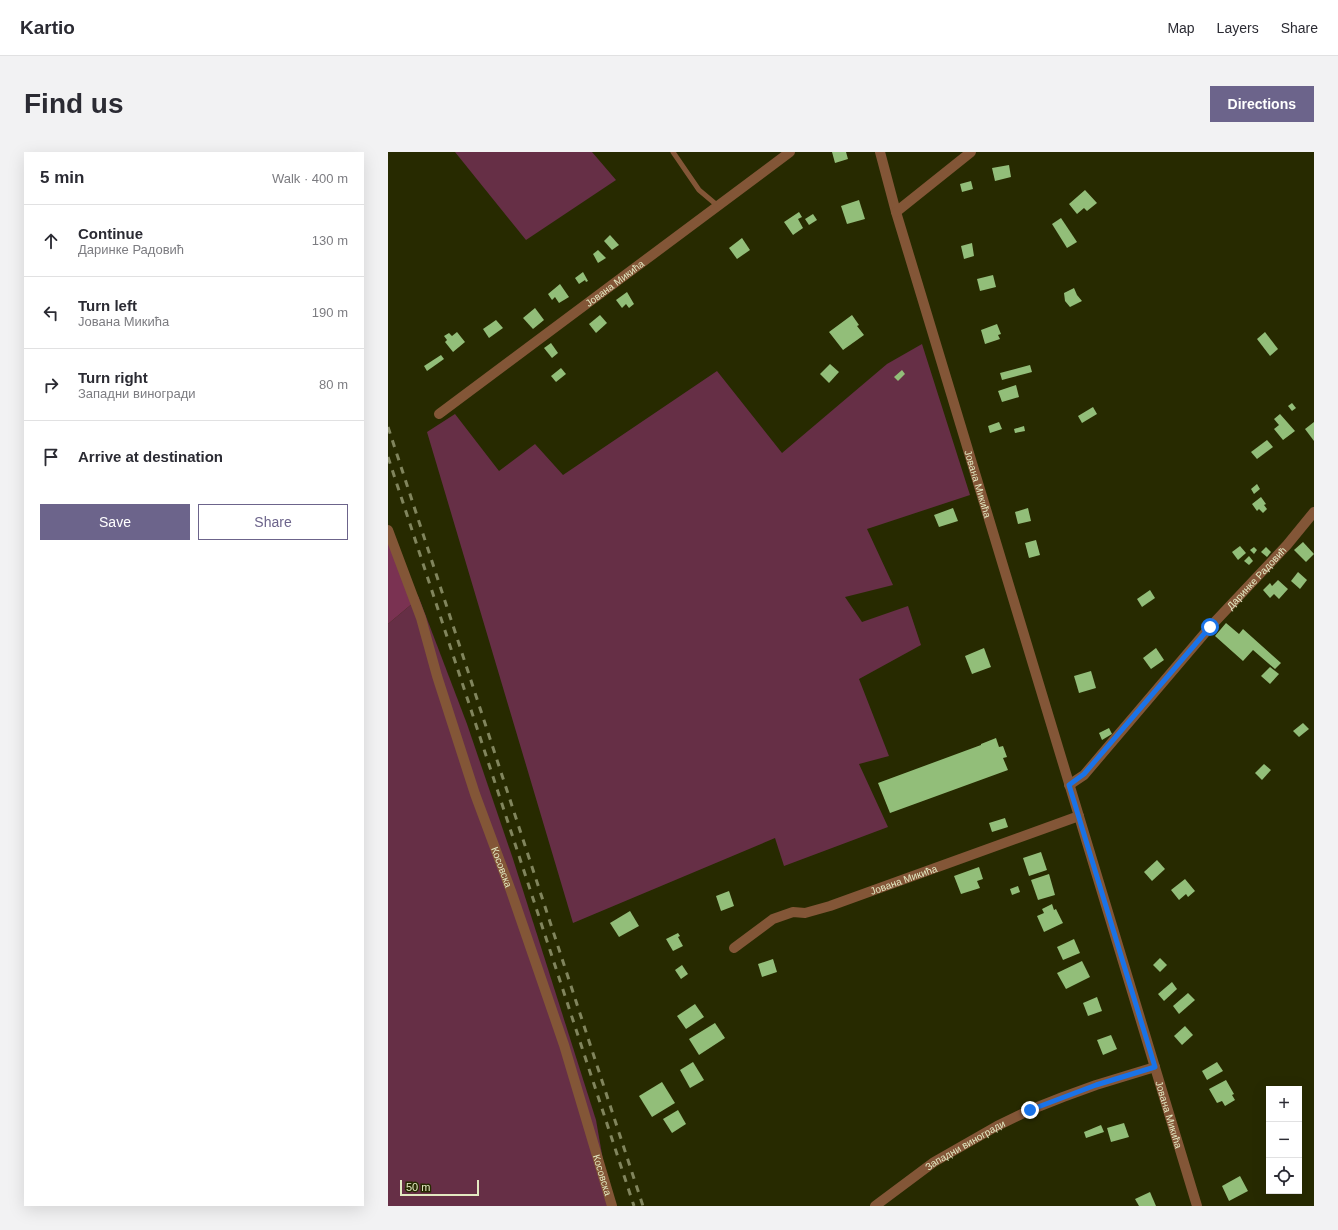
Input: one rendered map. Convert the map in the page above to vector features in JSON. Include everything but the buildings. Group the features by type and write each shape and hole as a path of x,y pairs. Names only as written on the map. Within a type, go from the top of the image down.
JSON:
{"street":[{"name":"Јована Микића","path":"439,414 790,152"},
{"name":"Јована Микића","path":"880,152 896,212 1197,1206"},
{"path":"896,212 971,152"},
{"name":"Даринке Радовић","path":"1069,785 1084,774 1210,627 1287,545 1314,512"},
{"name":"Косовска","path":"388,530 421,618 437,676 473,787 511,891 564,1045 612,1206"},
{"name":"Јована Микића","path":"734,948 773,919 793,912 805,913 830,906 1079,816"},
{"name":"Западни виногради","path":"875,1206 934,1162 997,1126 1030,1110 1063,1097 1155,1067"}],"lane":[{"path":"673,152 699,190 718,206"}],"shaded area":[{"path":"455,152 592,152 616,180 526,240"},
{"path":"922,344 970,495 867,529 893,585 845,597 862,622 908,606 921,645 859,679 889,756 859,764 888,827 784,866 775,838 573,923 427,432 455,414 499,471 535,444 563,475 717,371 782,453 887,364"},
{"path":"388,541 419,598 388,624"},
{"path":"419,598 467,724 513,859 596,1120 611,1206 388,1206 388,624"}],"railway":[{"path":"388,427 643,1206"},
{"path":"388,457 634,1206"}],"route":[{"path":"1030,1110 1096,1085 1155,1067 1069,785 1084,774 1210,627"}]}
